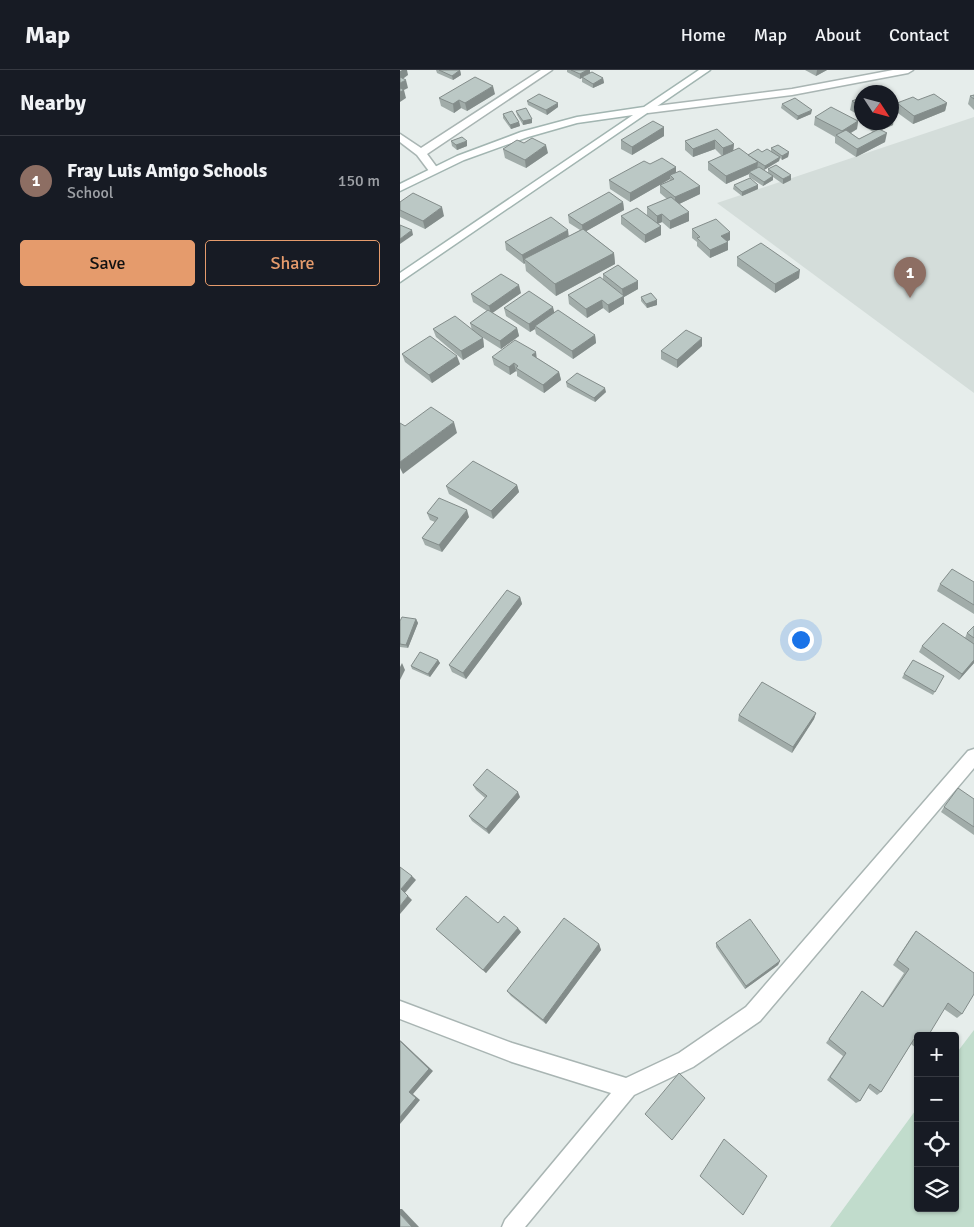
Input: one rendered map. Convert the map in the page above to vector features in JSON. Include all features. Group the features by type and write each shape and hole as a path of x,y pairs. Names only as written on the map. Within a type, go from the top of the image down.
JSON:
{"street":[{"path":"421,153 547,70"},
{"path":"400,278 705,70"},
{"path":"400,188 433,169 516,138 570,122 792,92 908,70"},
{"path":"400,137 421,153 433,169"},
{"path":"512,1227 627,1088 686,1060 752,1014 974,756"},
{"path":"400,1010 464,1037 560,1069 627,1088"}],"shaded area":[{"path":"974,117 974,393 717,203"}],"green space":[{"path":"974,1030 974,1227 830,1227 914,1112 914,1212 959,1212 959,1050"}],"building":[{"path":"439,70 460,70 452,76"},
{"path":"571,70 587,70 580,74"},
{"path":"592,72 603,78 593,84 582,77"},
{"path":"400,77 406,80 400,83"},
{"path":"475,77 493,86 465,103 459,100 453,104 439,98"},
{"path":"539,94 558,103 546,110 527,101"},
{"path":"934,94 947,103 914,116 899,105 899,102 913,97 918,100"},
{"path":"795,98 812,110 798,116 782,104"},
{"path":"831,107 854,119 854,124 842,131 815,117"},
{"path":"526,108 532,119 523,121 516,111"},
{"path":"512,111 519,122 510,125 503,114"},
{"path":"653,121 664,127 632,147 621,140"},
{"path":"717,129 734,144 723,148 715,140 693,149 685,141"},
{"path":"846,130 859,139 877,130 887,133 857,149 836,135"},
{"path":"462,137 467,141 456,145 451,141"},
{"path":"532,138 546,145 525,160 503,149 517,140 524,143"},
{"path":"778,145 789,152 782,156 771,148"},
{"path":"739,148 758,162 726,176 708,162"},
{"path":"758,149 762,152 767,149 780,157 765,166 748,155"},
{"path":"662,158 676,167 630,193 609,180 644,161 650,164"},
{"path":"776,165 791,175 783,179 768,169"},
{"path":"759,167 773,176 764,182 749,172"},
{"path":"680,171 700,186 675,197 660,185 674,179 670,175"},
{"path":"750,178 758,185 742,192 734,185"},
{"path":"609,192 623,202 582,225 568,215"},
{"path":"413,193 442,207 423,221 400,210 400,202"},
{"path":"671,197 689,212 670,221 662,214 657,216 647,207"},
{"path":"637,208 661,226 645,235 621,216"},
{"path":"551,217 568,230 522,255 505,242"},
{"path":"716,219 730,232 721,236 728,242 710,250 697,238 700,237 692,229"},
{"path":"400,225 412,230 400,239"},
{"path":"583,229 614,253 555,284 524,259"},
{"path":"761,243 800,270 775,284 737,257"},
{"path":"618,265 638,281 622,289 603,274"},
{"path":"501,274 519,285 489,306 471,294"},
{"path":"600,277 624,296 608,305 602,300 586,309 568,295"},
{"path":"529,291 553,307 529,324 504,308"},
{"path":"651,293 657,300 646,304 641,297"},
{"path":"488,310 517,328 500,341 470,323"},
{"path":"558,310 595,335 572,351 535,326"},
{"path":"455,316 483,338 461,351 433,329"},
{"path":"686,330 702,338 677,360 661,351"},
{"path":"430,336 457,356 429,375 402,354"},
{"path":"515,340 536,352 532,355 559,372 543,385 516,368 518,366 514,363 509,367 492,357"},
{"path":"577,373 605,388 594,398 566,382"},
{"path":"431,407 454,422 400,462 400,423 405,426"},
{"path":"473,461 517,485 491,511 446,486"},
{"path":"439,498 467,510 439,545 422,538 438,518 427,513"},
{"path":"952,569 974,582 974,605 940,584"},
{"path":"507,590 520,597 463,673 449,665"},
{"path":"402,617 416,619 406,645 400,644 400,621"},
{"path":"943,623 974,644 974,660 962,674 922,646"},
{"path":"974,626 974,638 967,633"},
{"path":"420,652 438,660 428,674 411,666"},
{"path":"913,660 944,676 935,692 904,674"},
{"path":"762,682 816,713 793,747 739,715"},
{"path":"487,769 518,792 486,829 469,816 487,796 473,785"},
{"path":"958,788 974,799 974,827 944,807"},
{"path":"400,867 412,876 401,889 408,896 400,906"},
{"path":"466,896 498,923 504,916 518,928 483,970 436,929"},
{"path":"564,918 599,944 543,1020 507,991"},
{"path":"750,919 780,961 746,986 716,943"},
{"path":"916,931 974,973 974,994 962,1014 948,1003 930,1032 914,1032 914,1039 881,1092 870,1084 860,1101 830,1077 846,1053 829,1039 862,991 883,1007 909,969 897,960"},
{"path":"400,1041 429,1069 409,1092 416,1098 400,1117"},
{"path":"679,1073 705,1098 672,1140 645,1114"},
{"path":"724,1139 767,1176 743,1215 700,1176"},
{"path":"400,1214 412,1227 400,1227"}],"place":[{"name":"Fray Luis Amigo Schools","path":"910,298"}]}
